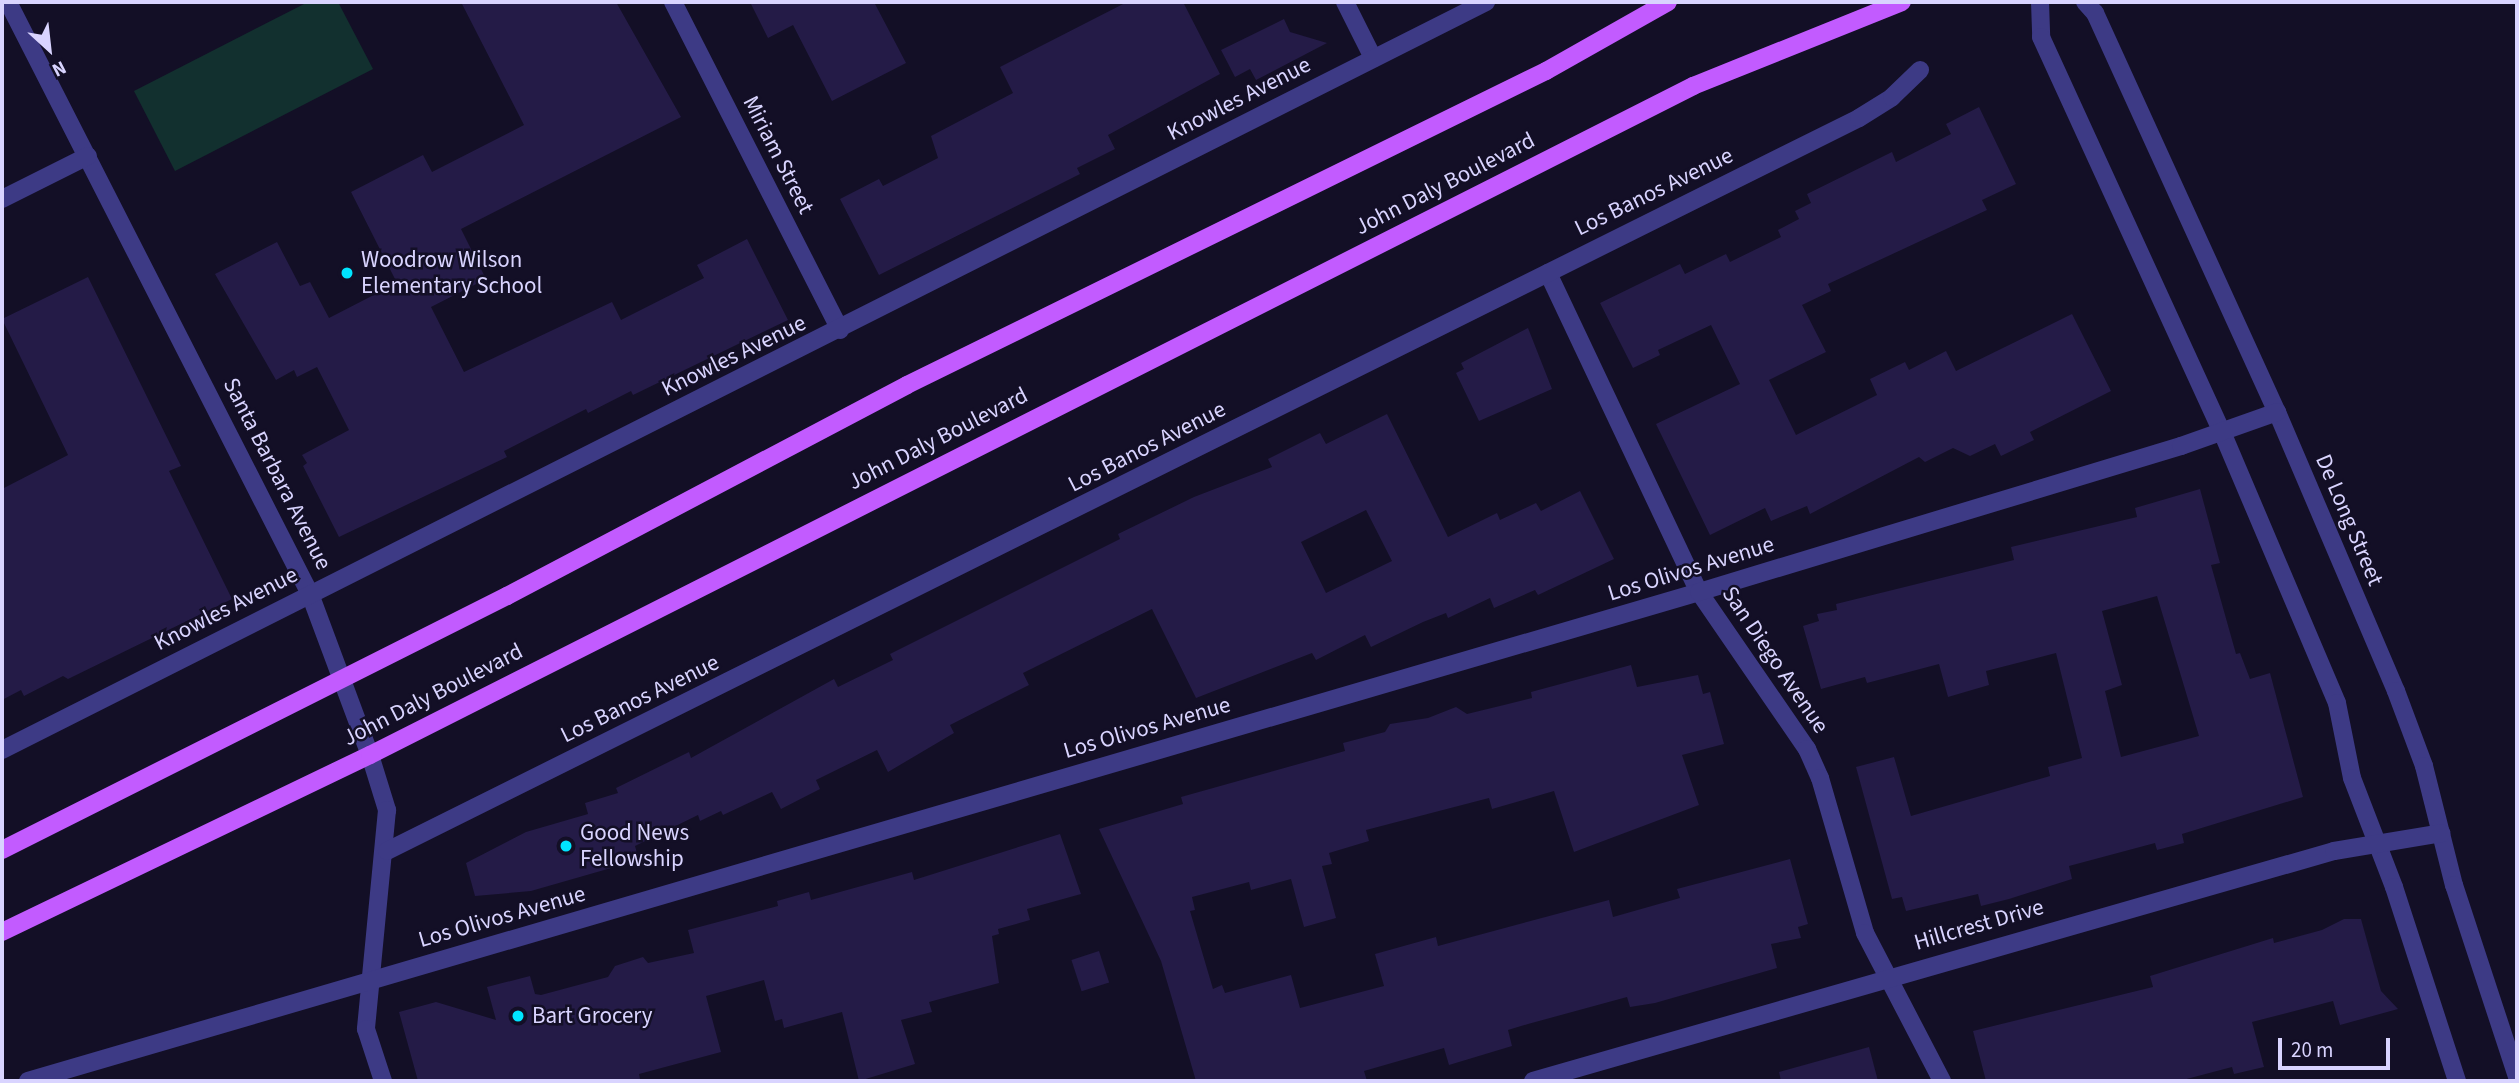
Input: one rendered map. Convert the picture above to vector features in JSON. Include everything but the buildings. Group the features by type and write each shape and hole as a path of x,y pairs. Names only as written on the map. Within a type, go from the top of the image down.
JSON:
{"main road":[{"path":"2,850 342,679 907,384 1546,71 1668,2"},
{"name":"John Daly Boulevard","path":"2,932 370,755 1693,86 1902,2"}],"street":[{"name":"Santa Barbara Avenue","path":"8,2 310,594 370,755 387,810 387,851 368,981 366,1029 383,1081"},
{"name":"Miriam Street","path":"673,2 839,330"},
{"path":"1345,2 1373,58"},
{"name":"Knowles Avenue","path":"2,750 1486,2"},
{"path":"2039,2 2041,37 2222,432 2337,703 2352,778 2373,842 2394,887 2457,1081"},
{"name":"De Long Street","path":"2085,2 2095,13 2277,412 2396,691 2442,833 2458,898 2517,1077"},
{"name":"Los Banos Avenue","path":"387,851 1859,118 1892,97 1920,70"},
{"path":"2,199 88,156"},
{"name":"San Diego Avenue","path":"1548,273 1699,592 1807,749 1820,778 1865,933 1942,1081"},
{"name":"Los Olivos Avenue","path":"28,1081 1699,592 2222,432 2277,412"},
{"name":"Hillcrest Drive","path":"1533,1081 1888,976 2373,842 2442,833"}],"green space":[{"path":"308,2 338,2 373,69 175,171 134,91"}],"place":[{"name":"Woodrow Wilson Elementary School","path":"347,273"},
{"name":"Good News Fellowship","path":"566,846"},
{"name":"Bart Grocery","path":"518,1016"}]}
